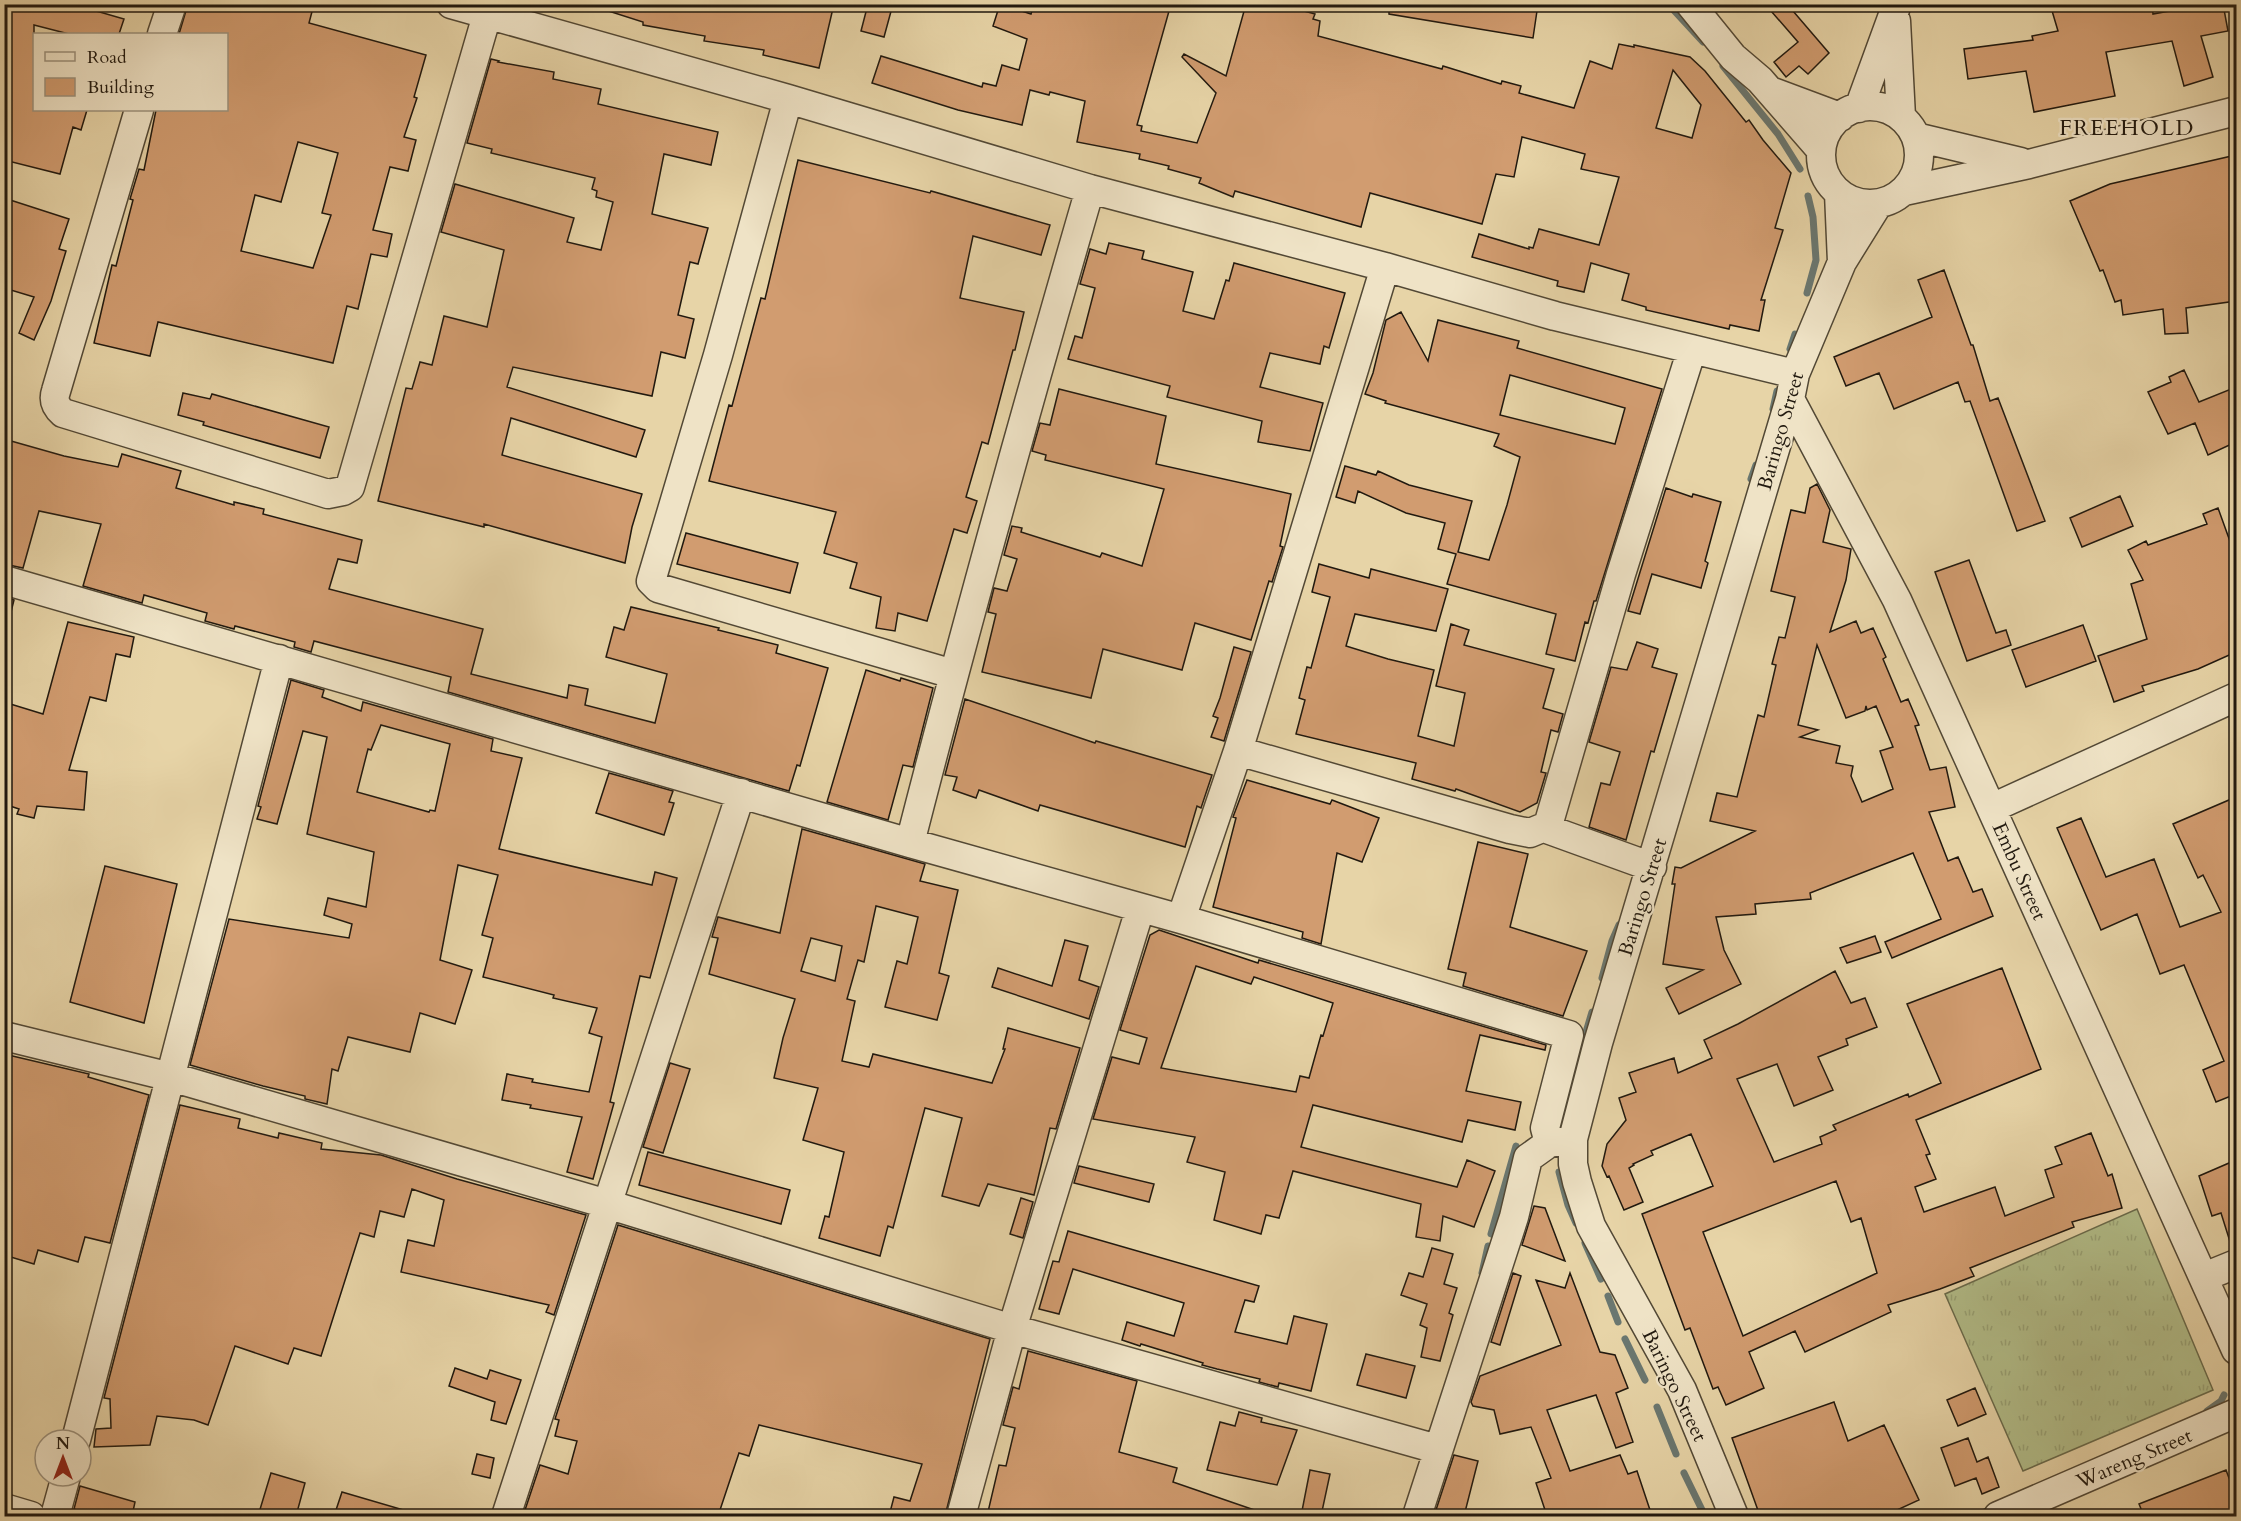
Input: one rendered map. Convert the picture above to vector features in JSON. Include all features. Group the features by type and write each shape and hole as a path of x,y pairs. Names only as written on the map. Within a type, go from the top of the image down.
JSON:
{"street":[{"path":"162,33 172,4"},
{"path":"451,4 788,99 1090,189 1385,267 1555,316 1692,349 1793,387"},
{"path":"1690,4 1733,57 1760,80 1821,150"},
{"path":"1896,7 1909,127 1920,151 1919,166 1914,180 1892,200 1878,204 1864,204 1839,193 1825,174 1821,150 1824,138 1831,126 1849,112 1896,7"},
{"path":"139,111 56,390 57,408 74,417 328,494 336,494 350,487 487,15"},
{"path":"1768,90 1849,112 1881,107 1909,127 2029,164"},
{"path":"788,99 718,355 651,582 658,588 953,674"},
{"path":"1904,191 2029,164 2236,111"},
{"path":"910,843 953,674 1090,189"},
{"name":"Baringo Street","path":"1839,193 1842,262"},
{"name":"Baringo Street","path":"1734,1516 1682,1390 1591,1226 1573,1164 1561,1141 1598,1043 1793,387 1842,262 1878,204"},
{"path":"1181,919 1238,751 1385,267"},
{"path":"1547,829 1621,574 1692,349"},
{"name":"Embu Street","path":"1793,387 1897,600 2236,1350"},
{"path":"4,580 910,843 1181,919 1569,1035 1545,1128 1561,1141 1527,1158 1514,1217 1417,1516"},
{"path":"79,1428 279,659"},
{"path":"1992,808 2236,697"},
{"path":"1238,751 1510,829 1530,833 1542,828 1547,829 1652,867"},
{"path":"506,1516 741,793"},
{"path":"961,1516 1012,1329 1140,909"},
{"path":"4,1036 171,1077 608,1204 1012,1329 1437,1449"},
{"path":"2204,1277 2236,1264"},
{"name":"Wareng Street","path":"1998,1516 2236,1413"},
{"path":"55,1516 63,1488"},
{"path":"4,1509 31,1516"}],"green space":[{"path":"2137,1209 2213,1390 2023,1471 1945,1294"}],"building":[{"path":"8,4 72,4 124,19 119,33 65,33 34,25 33,111 87,111 81,130 73,127 60,174 4,160 4,17"},
{"path":"188,4 314,4 309,23 426,55 414,97 417,98 404,137 416,140 408,171 390,167 373,230 392,234 387,257 371,254 358,309 347,306 333,363 158,322 150,356 94,343 112,265 116,266 133,200 130,199 139,169 144,170 156,111 228,111 228,33 179,33","holes":["298,142 338,153 322,213 331,215 313,268 241,251 255,195 281,202"]},
{"path":"600,4 834,4 819,68 763,55 764,50 704,41 705,36 643,25 643,22 599,8"},
{"path":"868,4 893,4 884,37 861,31"},
{"path":"1000,4 1031,14 1034,4 1171,4 1137,125 1142,126 1141,131 1197,143 1216,93 1182,57 1184,54 1226,76 1246,4 1279,4 1315,14 1313,19 1320,21 1318,36 1442,69 1443,66 1501,84 1502,81 1521,86 1519,93 1574,108 1590,61 1612,69 1619,44 1690,57 1705,71 1746,122 1749,120 1791,173 1775,228 1783,230 1761,300 1765,300 1759,331 1730,325 1729,329 1646,310 1646,307 1622,300 1629,274 1591,263 1584,292 1557,286 1558,281 1472,257 1479,234 1529,249 1529,247 1533,248 1539,229 1599,245 1619,177 1581,169 1585,154 1522,137 1514,177 1496,174 1482,224 1370,193 1361,227 1235,191 1233,197 1199,183 1201,178 1168,169 1169,166 1139,159 1140,154 1077,142 1085,101 1050,92 1049,95 1030,90 1022,125 958,110 872,83 881,56 982,87 983,83 996,86 1002,65 1019,70 1027,39 993,26","holes":["1673,70 1701,105 1692,138 1656,128"]},
{"path":"1389,4 1538,4 1533,38 1389,14"},
{"path":"1765,4 1787,4 1829,53 1808,74 1799,66 1786,77 1774,62 1798,42"},
{"path":"2050,4 2152,4 2153,14 2207,4 2223,4 2228,31 2201,36 2213,77 2184,86 2172,41 2106,52 2115,96 2034,112 2026,71 1968,79 1964,49 2033,40 2032,36 2058,31"},
{"path":"491,59 554,72 553,79 601,89 598,104 718,132 711,165 664,154 652,214 708,228 698,264 690,262 678,315 694,319 685,358 661,352 652,396 513,367 507,387 645,430 636,457 511,418 502,455 642,494 632,527 625,563 484,524 484,527 378,501 406,388 412,389 420,362 432,365 444,316 487,327 504,250 441,232 455,184 574,218 567,242 601,250 613,202 596,197 597,191 592,189 595,178 491,153 492,149 467,143"},
{"path":"2236,155 2236,301 2186,308 2188,333 2165,334 2163,309 2123,315 2121,300 2115,302 2103,270 2100,271 2070,201 2110,184"},
{"path":"798,160 930,193 931,191 1050,225 1041,255 973,236 960,298 1024,312 988,444 982,442 966,497 977,501 967,533 954,529 927,621 898,613 895,631 876,628 881,597 850,588 857,563 824,553 836,512 709,481 761,298 765,299"},
{"path":"4,198 69,219 59,249 66,251 51,301 34,340 19,333 34,297 4,288"},
{"path":"1109,243 1144,251 1142,259 1193,272 1183,311 1214,319 1226,280 1229,281 1234,263 1345,293 1329,348 1324,346 1320,364 1270,353 1260,387 1323,403 1310,451 1258,442 1262,421 1167,397 1170,386 1068,359 1075,336 1082,338 1095,288 1080,284 1090,249 1106,254"},
{"path":"1944,270 1971,345 1973,345 1990,401 1998,398 2045,521 2017,531 1970,401 1965,402 1958,382 1894,409 1879,373 1846,386 1834,357 1932,317 1918,280"},
{"path":"1401,312 1428,361 1438,320 1519,341 1517,348 1662,389 1596,601 1594,601 1588,623 1585,622 1575,661 1546,654 1556,614 1447,584 1456,554 1438,549 1445,523 1406,513 1358,491 1355,503 1336,497 1345,466 1376,475 1378,471 1409,485 1472,501 1458,552 1489,560 1507,505 1520,457 1494,446 1499,434 1385,403 1386,401 1365,394 1373,373 1386,320","holes":["1510,375 1625,408 1615,444 1500,415"]},
{"path":"2184,370 2199,402 2236,387 2236,442 2208,455 2195,423 2168,434 2148,392 2171,382 2169,377"},
{"path":"1059,389 1166,416 1156,464 1291,494 1280,546 1283,547 1272,582 1269,581 1251,640 1195,623 1182,670 1103,649 1091,698 982,672 996,614 988,612 994,588 1007,591 1017,559 1004,555 1012,526 1022,528 1021,532 1100,557 1102,553 1142,566 1164,489 1045,460 1046,455 1032,451 1040,423 1050,425"},
{"path":"183,393 210,399 212,394 329,427 320,458 203,425 204,422 178,415"},
{"path":"4,439 64,456 118,467 122,454 181,471 176,488 234,505 234,502 264,509 263,514 362,540 357,563 338,559 329,589 483,629 471,674 567,698 569,685 588,689 585,705 655,723 667,674 606,657 614,627 624,630 631,607 778,645 776,653 828,668 800,766 797,765 789,791 448,692 451,677 314,641 311,652 294,647 295,642 235,626 234,629 205,621 207,613 144,595 142,603 83,586 101,524 39,511 23,568 4,564 4,522 10,504 4,503"},
{"path":"1817,484 1830,510 1823,542 1851,549 1846,580 1830,632 1856,621 1861,633 1873,628 1886,657 1883,659 1901,702 1908,699 1919,725 1915,726 1930,770 1946,767 1955,807 1929,812 1948,861 1958,857 1973,892 1982,889 1993,916 1892,958 1885,942 1941,919 1913,853 1810,893 1811,899 1755,904 1756,914 1716,917 1724,950 1741,984 1679,1014 1666,988 1703,970 1663,964 1675,884 1672,884 1675,867 1681,868 1755,831 1710,821 1717,793 1737,797 1758,715 1764,717 1776,665 1772,664 1779,637 1785,638 1795,597 1771,591 1791,510 1805,513 1810,488","holes":["1817,645 1846,718 1865,711 1866,706 1867,710 1876,706 1893,747 1880,751 1893,789 1862,802 1851,776 1853,766 1836,763 1840,746 1800,737 1818,730 1798,725"]},
{"path":"1666,488 1692,497 1693,494 1721,502 1705,561 1708,563 1701,588 1652,574 1640,614 1628,611"},
{"path":"2120,496 2133,526 2082,547 2070,518"},
{"path":"2218,508 2236,558 2236,652 2198,669 2142,686 2144,691 2114,702 2098,656 2147,639 2131,584 2143,580 2128,550 2146,541 2148,545 2207,524 2203,514"},
{"path":"686,533 798,563 790,593 677,564"},
{"path":"1969,560 1996,633 2006,630 2011,645 1967,661 1935,572"},
{"path":"1319,564 1369,578 1371,569 1448,589 1436,631 1355,614 1346,646 1434,670 1418,736 1454,746 1465,693 1436,686 1451,624 1469,630 1464,645 1554,669 1543,708 1563,714 1558,732 1551,730 1541,772 1546,773 1537,803 1520,812 1456,789 1455,791 1412,779 1416,763 1296,734 1305,700 1299,698 1307,667 1311,668 1330,597 1312,592"},
{"path":"4,597 14,600 10,616 4,615"},
{"path":"68,622 134,637 130,657 116,654 106,701 90,697 69,770 87,772 84,810 37,806 34,818 17,814 19,809 4,804 4,702 43,714"},
{"path":"2083,625 2096,661 2026,687 2012,650"},
{"path":"1637,642 1658,649 1652,667 1677,674 1654,752 1651,751 1626,840 1589,827 1601,783 1610,785 1620,752 1589,742 1611,667 1627,670"},
{"path":"1234,647 1251,652 1224,741 1211,737 1218,718 1213,716"},
{"path":"866,670 900,681 901,678 933,688 913,767 903,765 888,820 827,802"},
{"path":"291,680 324,690 322,697 361,711 363,702 493,739 491,751 522,758 499,849 652,885 655,872 677,878 650,978 640,976 610,1102 614,1103 593,1179 567,1172 582,1117 530,1108 531,1105 502,1100 507,1074 533,1079 532,1082 589,1092 602,1037 589,1033 597,1008 553,998 554,995 483,977 493,938 482,935 498,875 458,865 440,960 472,970 455,1024 420,1013 410,1052 348,1037 338,1071 332,1069 327,1104 190,1065 229,919 349,938 352,924 324,915 328,898 366,907 374,852 307,834 327,737 303,731 277,824 257,819 261,807 258,806","holes":["381,725 450,744 435,811 430,810 429,812 357,792 368,749 371,750"]},
{"path":"965,699 1095,743 1096,741 1212,775 1201,808 1197,806 1185,847 1040,805 1038,811 979,790 976,798 953,790 957,777 945,775"},
{"path":"609,773 673,791 669,802 674,803 664,835 596,813"},
{"path":"1247,780 1330,804 1332,800 1379,818 1362,862 1337,853 1321,944 1302,938 1303,932 1213,907 1236,818 1233,817"},
{"path":"2236,797 2236,1094 2216,1102 2203,1070 2224,1061 2184,965 2160,974 2137,914 2101,930 2057,828 2081,818 2106,877 2154,859 2180,927 2221,912 2203,875 2198,878 2173,824"},
{"path":"802,829 925,864 920,881 958,890 939,973 949,976 937,1020 885,1007 897,961 907,964 918,917 876,906 864,962 858,960 847,999 855,1001 842,1061 869,1067 873,1054 992,1083 1005,1049 1003,1049 1008,1028 1080,1048 1056,1129 1050,1128 1034,1195 988,1184 979,1206 942,1196 962,1118 925,1108 893,1228 888,1226 880,1256 819,1238 825,1216 829,1217 844,1152 803,1140 818,1088 774,1078 795,999 709,974 718,938 712,937 718,917 780,933","holes":["811,938 842,946 835,981 801,971"]},
{"path":"1478,842 1528,854 1510,927 1587,951 1563,1016 1463,986 1466,973 1448,969"},
{"path":"105,866 177,884 144,1023 70,1002"},
{"path":"1159,930 1258,963 1259,960 1546,1045 1545,1050 1480,1035 1466,1091 1521,1102 1515,1130 1468,1120 1462,1142 1313,1105 1301,1147 1457,1187 1467,1160 1495,1171 1474,1227 1443,1216 1440,1241 1416,1237 1421,1204 1293,1171 1279,1218 1266,1215 1261,1234 1214,1220 1225,1172 1187,1162 1195,1137 1093,1119 1112,1057 1139,1064 1147,1038 1120,1030 1150,935","holes":["1196,966 1251,984 1254,977 1333,1003 1309,1078 1300,1076 1296,1092 1161,1068"]},
{"path":"1875,936 1881,952 1847,963 1840,948"},
{"path":"1065,940 1088,946 1079,980 1099,987 1089,1019 992,987 998,968 1052,986"},
{"path":"2002,968 2041,1069 1916,1120 1930,1154 1926,1155 1936,1179 1915,1187 1924,1212 1995,1187 2005,1216 2054,1197 2045,1170 2062,1164 2055,1147 2091,1133 2108,1176 2112,1174 2122,1208 2072,1222 2074,1227 1970,1268 1974,1276 1888,1305 1891,1312 1805,1352 1795,1331 1749,1352 1764,1388 1726,1405 1718,1387 1713,1389 1690,1328 1685,1330 1642,1214 1713,1186 1691,1134 1651,1151 1653,1155 1629,1168 1643,1202 1624,1210 1602,1166 1607,1144 1626,1120 1619,1098 1636,1092 1629,1073 1674,1058 1678,1073 1712,1058 1704,1040 1835,971 1851,1003 1865,998 1877,1027 1846,1039 1848,1045 1818,1057 1833,1090 1794,1106 1777,1064 1737,1079 1774,1162 1822,1144 1820,1137 1836,1130 1833,1125 1941,1083 1907,1004","holes":["1836,1181 1851,1222 1861,1218 1877,1273 1743,1336 1703,1232"]},
{"path":"4,1054 89,1074 88,1077 149,1095 110,1243 85,1237 78,1262 38,1250 34,1264 4,1255"},
{"path":"670,1063 690,1069 663,1153 643,1147"},
{"path":"180,1105 240,1119 238,1128 278,1138 279,1133 322,1143 321,1149 381,1155 586,1215 554,1315 546,1312 549,1305 401,1272 408,1240 434,1246 444,1200 412,1189 404,1217 380,1211 374,1237 360,1233 321,1356 294,1348 288,1364 235,1346 208,1425 194,1420 157,1416 150,1445 94,1447 96,1429 111,1428 110,1399 104,1398"},
{"path":"648,1152 790,1190 781,1224 639,1185"},
{"path":"2236,1160 2236,1248 2232,1248 2221,1213 2212,1216 2199,1176"},
{"path":"1079,1166 1154,1184 1149,1202 1074,1183"},
{"path":"1021,1198 1033,1202 1023,1238 1010,1234"},
{"path":"1534,1206 1545,1208 1565,1261 1522,1245"},
{"path":"618,1225 990,1339 945,1516 889,1516 894,1497 910,1501 922,1464 759,1425 749,1456 739,1453 718,1516 523,1516 540,1465 568,1474 577,1441 555,1436 559,1420 555,1419"},
{"path":"1068,1231 1259,1286 1254,1302 1245,1300 1235,1332 1287,1344 1294,1316 1327,1324 1311,1391 1279,1383 1278,1387 1259,1382 1260,1379 1202,1365 1203,1363 1122,1340 1127,1322 1174,1336 1184,1303 1073,1269 1059,1314 1039,1309 1053,1261 1059,1262"},
{"path":"1432,1248 1453,1254 1444,1284 1457,1288 1449,1313 1453,1315 1440,1361 1421,1357 1427,1328 1420,1325 1427,1304 1401,1295 1409,1273 1423,1277"},
{"path":"1513,1273 1521,1276 1500,1345 1491,1342"},
{"path":"1570,1273 1600,1352 1615,1355 1628,1388 1616,1393 1633,1442 1616,1448 1596,1395 1547,1410 1570,1471 1620,1455 1628,1474 1637,1471 1651,1513 1640,1516 1547,1516 1536,1483 1551,1478 1531,1427 1500,1434 1494,1410 1473,1406 1471,1402 1480,1376 1561,1345 1536,1280 1565,1288"},
{"path":"1028,1351 1137,1381 1119,1452 1177,1468 1173,1482 1266,1514 1265,1516 987,1516 999,1465 1006,1466 1015,1428 1003,1425 1013,1387 1019,1389"},
{"path":"1366,1354 1415,1366 1406,1398 1357,1385"},
{"path":"455,1368 487,1379 490,1370 521,1380 506,1424 491,1420 495,1402 449,1386"},
{"path":"1975,1388 1986,1414 1958,1426 1947,1400"},
{"path":"1834,1402 1848,1441 1884,1425 1919,1500 1884,1516 1760,1516 1732,1438"},
{"path":"1239,1412 1262,1418 1261,1422 1297,1430 1277,1485 1207,1470 1220,1422 1235,1426"},
{"path":"1968,1438 1977,1462 1988,1457 1999,1487 1982,1494 1976,1478 1955,1486 1941,1448"},
{"path":"477,1454 494,1458 490,1478 472,1474"},
{"path":"1454,1455 1478,1461 1464,1516 1434,1516"},
{"path":"1310,1470 1330,1474 1321,1516 1301,1516"},
{"path":"2226,1470 2236,1497 2236,1516 2144,1516 2139,1504"},
{"path":"271,1473 305,1483 296,1516 258,1516"},
{"path":"79,1488 87,1488 135,1502 132,1516 94,1516 74,1509"},
{"path":"342,1492 407,1511 406,1516 334,1516"}],"waterway":[{"path":"1668,4 1703,42"},
{"path":"1723,66 1778,134 1800,169"},
{"path":"1807,293 1816,260 1813,217 1808,196"},
{"path":"1790,349 1795,334"},
{"path":"1773,409 1777,391"},
{"path":"1751,479 1756,465"},
{"path":"1602,978 1619,925"},
{"path":"1567,1096 1592,1012"},
{"path":"1491,1234 1516,1146"},
{"path":"1559,1172 1568,1205 1576,1223"},
{"path":"1585,1243 1601,1279"},
{"path":"1482,1273 1488,1246"},
{"path":"1608,1296 1618,1322"},
{"path":"1625,1339 1645,1380"},
{"path":"2207,1411 2221,1401 2224,1395"},
{"path":"1657,1407 1676,1454"},
{"path":"1684,1473 1705,1516"},
{"path":"1975,1516 1992,1509"},
{"path":"64,1512 75,1516"}],"district":[{"name":"FREEHOLD","path":"2127,127"}]}
